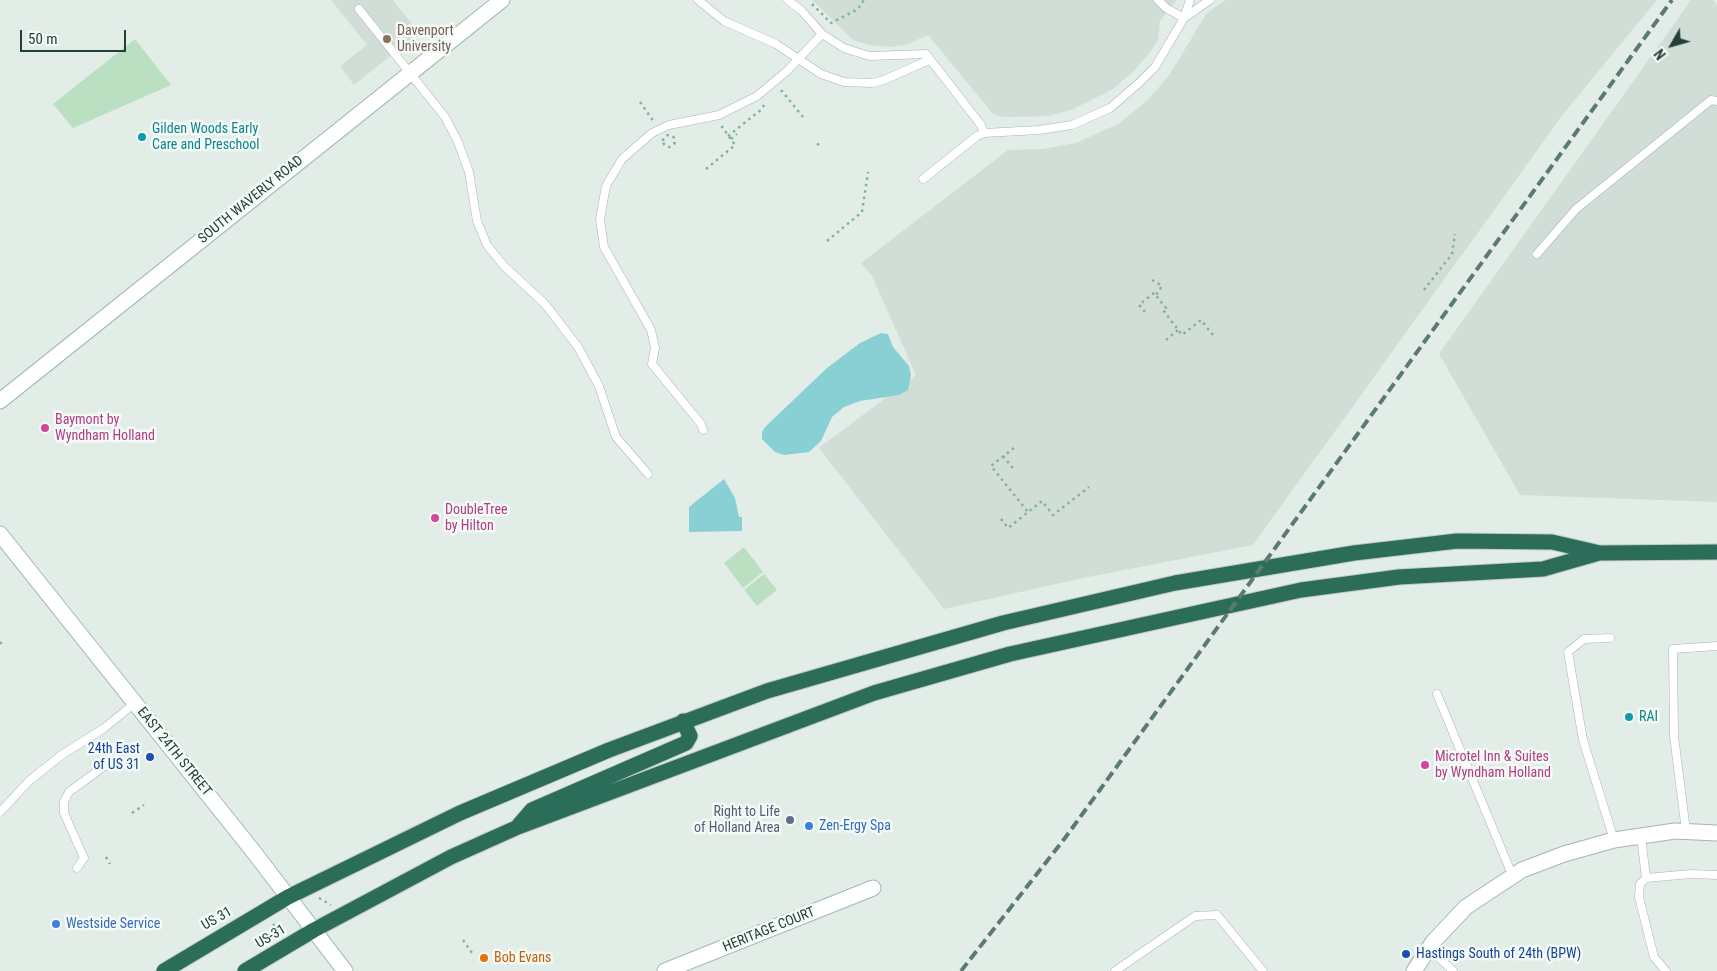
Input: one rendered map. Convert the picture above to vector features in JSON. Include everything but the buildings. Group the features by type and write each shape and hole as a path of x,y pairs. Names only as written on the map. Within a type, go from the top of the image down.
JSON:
{"highway":[{"name":"US 31","path":"164,971 288,897 460,813 683,721 767,691 1003,623 1175,583 1354,554 1457,541 1552,542 1600,552 1717,552"},
{"name":"US 31","path":"314,930 451,857 518,827 874,693 1010,654 1301,590 1399,577 1543,569 1600,552"},
{"path":"518,827 532,810 686,743 690,736 683,721"},
{"name":"US-31","path":"245,971 314,930"}],"street":[{"name":"SOUTH WAVERLY ROAD","path":"0,401 502,0"},
{"name":"EAST 24TH STREET","path":"0,534 345,971"},
{"path":"1414,971 1429,948 1466,907 1522,870 1564,854 1614,840 1686,831 1717,833"},
{"name":"HERITAGE COURT","path":"665,971 873,888"}],"lane":[{"path":"698,0 724,21 776,44 830,78 859,84 872,83 892,78 928,57"},
{"path":"788,0 802,11 822,34 844,48 869,56 928,57"},
{"path":"1158,0 1166,8 1184,18"},
{"path":"923,179 977,136 984,133 1039,130 1072,125 1110,108 1140,83 1155,67 1184,18 1190,0"},
{"path":"1184,18 1210,0"},
{"path":"358,9 439,107 458,142 469,172 477,221 487,245 504,266 546,304 578,347 599,386 616,437 648,474"},
{"path":"702,430 701,424 652,364 654,348 650,330 604,247 601,236 602,201 606,186 622,159 652,133 669,125 719,115 757,96 822,34"},
{"path":"928,57 981,125 984,133"},
{"path":"1537,254 1576,209 1711,100 1717,101"},
{"path":"1610,638 1584,639 1568,652 1583,740 1614,840"},
{"path":"1686,831 1674,736 1673,649 1717,646"},
{"path":"1437,694 1513,877"},
{"path":"0,812 29,781 63,754 103,728 135,703"},
{"path":"77,868 84,858 64,813 64,802 69,792 110,762"},
{"path":"1640,836 1646,878"},
{"path":"1666,971 1654,956 1639,897 1640,884 1646,878 1691,874 1717,875"},
{"path":"1115,971 1194,916 1217,915 1263,971"},
{"path":"1429,948 1453,971"}],"path":[{"path":"806,0 831,23 858,8 864,0"},
{"path":"781,90 803,117"},
{"path":"640,102 655,124"},
{"path":"728,136 762,109 764,104"},
{"path":"706,168 735,145 720,123"},
{"path":"731,139 736,135 732,133"},
{"path":"666,136 674,137 676,141 673,146 665,146 663,140 666,136"},
{"path":"817,145 822,141"},
{"path":"827,241 862,212 868,172"},
{"path":"1424,290 1452,254 1455,234"},
{"path":"1152,280 1162,286 1156,295"},
{"path":"1145,312 1139,305 1154,293 1156,295"},
{"path":"1156,295 1166,308 1163,310 1182,335 1201,320 1213,335"},
{"path":"1166,340 1178,330"},
{"path":"1014,448 991,466 1028,512"},
{"path":"1003,456 1013,468"},
{"path":"1002,520 1008,528 1042,501 1053,516 1089,487"},
{"path":"0,642 4,646"},
{"path":"132,813 144,805"},
{"path":"106,857 110,864"},
{"path":"319,898 332,907"},
{"path":"273,924 282,936"},
{"path":"463,940 472,953"},
{"path":"507,964 516,958"}],"shaded area":[{"name":"Davenport University","path":"331,0 393,0 419,33 354,85 340,66 367,45"},
{"path":"812,0 1177,0 1160,21 1158,40 1151,51 1133,72 1113,89 1071,110 1048,116 1002,117 993,114 928,35 905,45 889,47 869,45 853,40"},
{"path":"1225,0 1657,0 1564,113 1253,545 1083,578 944,609 819,448 916,375 872,276 861,263 1008,150 1043,149 1076,143 1118,124 1148,100 1170,74 1206,14"},
{"path":"1691,0 1713,0 1717,5 1717,502 1520,495 1439,354"}],"green space":[{"path":"135,39 171,85 73,128 53,104"},
{"path":"744,547 763,572 743,588 724,563"},
{"path":"764,574 777,590 757,606 744,590"}],"water":[{"path":"881,333 888,334 893,347 909,366 911,375 908,390 899,395 860,401 844,407 832,417 821,441 809,452 784,455 775,452 762,439 762,432 765,427 827,368 860,343"},
{"path":"724,479 735,498 739,517 742,517 742,531 689,532 689,507"}],"railway":[{"path":"961,971 1065,838 1672,0"}],"place":[{"name":"Davenport University","path":"387,39"},
{"name":"Gilden Woods Early Care and Preschool","path":"142,137"},
{"name":"Baymont by Wyndham Holland","path":"45,428"},
{"name":"DoubleTree by Hilton","path":"435,518"},
{"name":"RAI","path":"1629,717"},
{"name":"24th East of US 31","path":"150,757"},
{"name":"Microtel Inn & Suites by Wyndham Holland","path":"1425,765"},
{"name":"Right to Life of Holland Area","path":"790,820"},
{"name":"Zen-Ergy Spa","path":"809,826"},
{"name":"Westside Service","path":"56,924"},
{"name":"Hastings South of 24th (BPW)","path":"1406,954"},
{"name":"Bob Evans","path":"484,958"}]}
